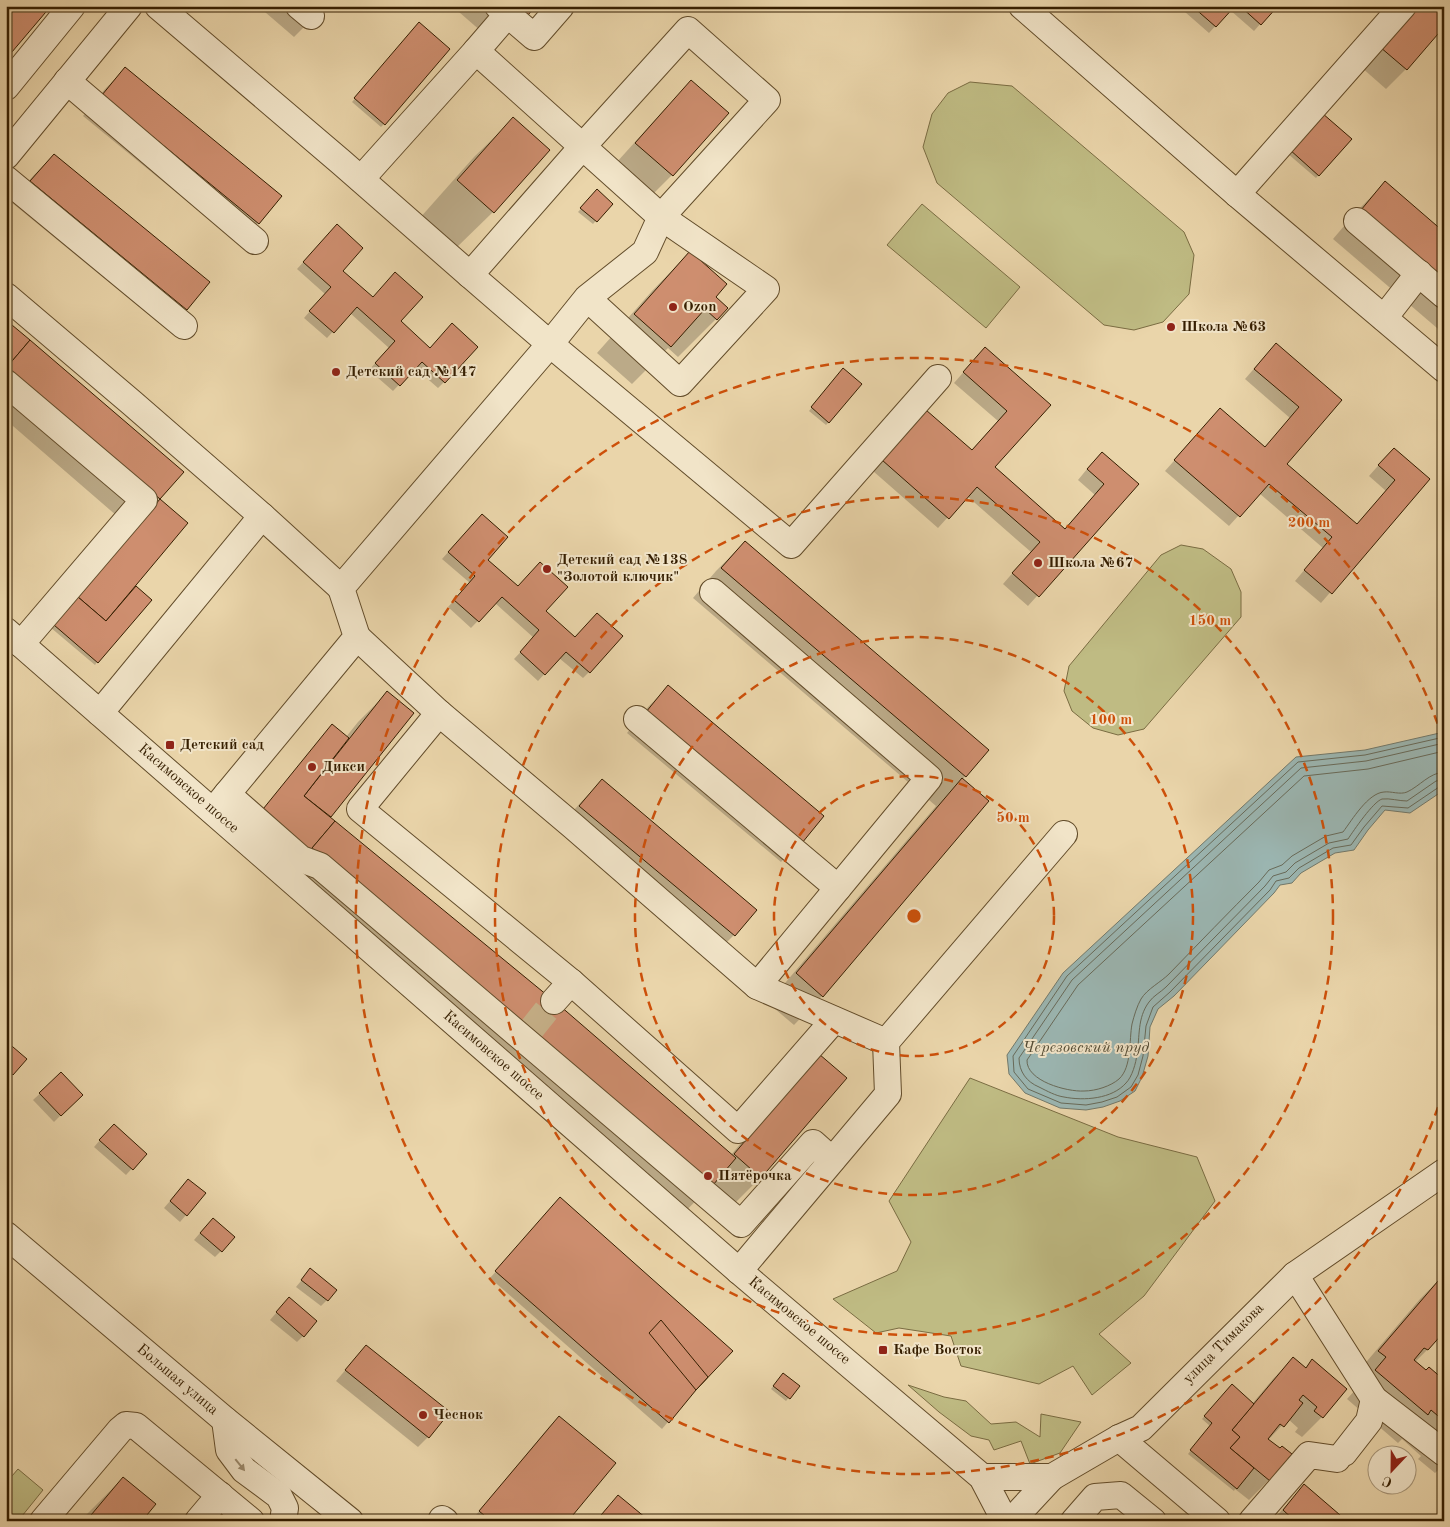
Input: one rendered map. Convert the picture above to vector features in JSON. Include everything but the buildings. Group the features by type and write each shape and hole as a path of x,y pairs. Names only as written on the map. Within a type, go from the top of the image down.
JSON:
{"street":[{"path":"6,87 72,6"},
{"path":"6,156 129,6"},
{"path":"158,6 361,179 550,344 791,545 938,378"},
{"path":"361,179 476,51 502,10 534,37 561,6"},
{"path":"1022,6 1237,194 1444,369"},
{"path":"1237,194 1403,6"},
{"path":"341,588 550,344 587,298 645,252 661,217 767,100 688,30 470,275"},
{"path":"476,51 661,217 766,289 680,383 587,298"},
{"path":"67,82 255,241"},
{"path":"6,179 184,326"},
{"path":"1357,221 1444,295"},
{"path":"1384,318 1418,274"},
{"path":"6,296 262,516 341,588 357,637 439,713 573,826 757,986 886,1042"},
{"path":"6,384 144,500 14,637"},
{"path":"100,713 262,516"},
{"path":"713,592 929,778 757,986"},
{"name":"Касимовское шоссе","path":"14,637 100,713 220,803 502,1064 739,1271 982,1477 1004,1521"},
{"path":"357,637 220,803 301,859 320,866 526,1035 741,1224 813,1143 832,1160"},
{"path":"439,713 360,809 563,992 738,1130 834,1020"},
{"path":"637,719 838,888"},
{"path":"739,1271 888,1094 886,1042 1064,834"},
{"path":"502,1064 526,1035"},
{"name":"улица Тимакова","path":"1010,1521 1052,1477 1119,1438 1141,1428 1295,1275 1444,1172"},
{"name":"Большая улица","path":"6,1235 225,1420 350,1521"},
{"path":"1295,1275 1374,1399 1444,1453"},
{"path":"1252,1521 1309,1455 1340,1456 1369,1421 1374,1399"},
{"path":"225,1420 229,1450 244,1470 279,1496 285,1508 283,1521"},
{"path":"43,1521 126,1425 136,1426 251,1521"},
{"path":"1119,1438 1217,1521"},
{"path":"982,1477 1052,1477"},
{"path":"198,1521 220,1495"},
{"path":"1074,1521 1096,1497 1121,1495 1153,1521"},
{"path":"441,1521 442,1519 445,1521"}],"shaded area":[{"path":"970,82 1012,86 1184,232 1194,255 1189,294 1163,322 1134,330 1104,325 937,183 923,147 932,114 948,93"},
{"path":"922,204 1020,287 986,328 887,245"},
{"path":"1181,545 1203,549 1231,569 1241,592 1241,617 1144,729 1118,735 1093,728 1072,711 1064,691 1069,666 1161,555"},
{"path":"970,1078 1118,1137 1197,1157 1215,1201 1144,1296 1099,1334 1131,1363 1092,1395 1073,1366 1039,1384 961,1366 951,1336 899,1328 876,1333 833,1299 897,1271 911,1242 889,1201"},
{"path":"908,1385 944,1397 966,1401 991,1424 1016,1422 1040,1437 1041,1414 1081,1422 1060,1453 1030,1464 1021,1441 994,1450 989,1440 971,1436"},
{"path":"18,1469 43,1490 18,1521 6,1521 6,1483"}],"water":[{"name":"Черезовский пруд","path":"1444,732 1444,790 1410,813 1385,810 1354,850 1335,853 1301,873 1292,883 1280,885 1174,996 1158,1009 1150,1027 1148,1056 1142,1077 1135,1091 1120,1101 1103,1107 1086,1110 1060,1108 1025,1093 1009,1074 1007,1055 1063,973 1296,757 1365,750"}],"tunnel":[{"path":"530,1031 554,1001"}],"place":[{"name":"Ozon","path":"673,307"},
{"name":"Школа №63","path":"1171,327"},
{"name":"Детский сад №147","path":"336,372"},
{"name":"Школа №67","path":"1038,563"},
{"name":"Детский сад №138 \"Золотой ключик\"","path":"547,569"},
{"name":"Детский сад","path":"170,745"},
{"name":"Дикси","path":"312,767"},
{"name":"Пятёрочка","path":"708,1176"},
{"name":"Кафе Восток","path":"883,1350"},
{"name":"Чеснок","path":"423,1415"}]}
